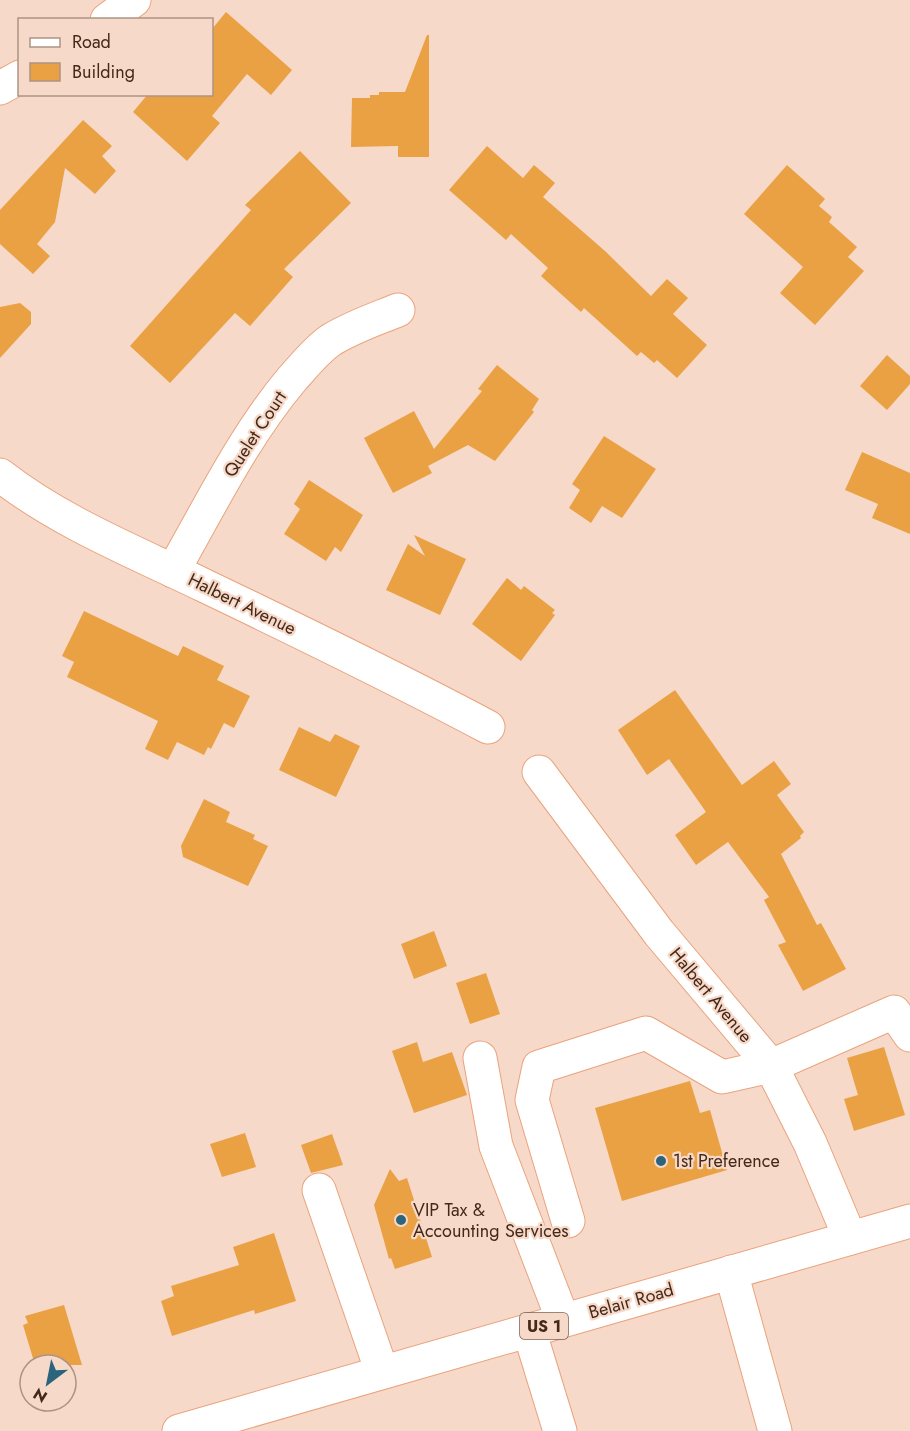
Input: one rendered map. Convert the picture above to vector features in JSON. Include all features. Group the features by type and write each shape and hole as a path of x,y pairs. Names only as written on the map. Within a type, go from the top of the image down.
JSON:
{"main road":[{"path":"110,18 134,0"},
{"path":"0,88 18,78"},
{"name":"Quelet Court","path":"173,571 256,427 271,404 304,365 330,341 398,310"},
{"name":"Halbert Avenue","path":"0,475 41,504 173,571 381,670 488,727"},
{"name":"Halbert Avenue","path":"538,772 659,933 771,1066 810,1143 850,1238"},
{"path":"568,1221 532,1100 538,1067 646,1033 722,1077 771,1066 894,1012 910,1035"},
{"path":"480,1058 496,1146 563,1320"},
{"path":"319,1190 382,1372"},
{"name":"Belair Road","path":"179,1431 910,1221"},
{"path":"731,1272 775,1431"},
{"path":"529,1330 560,1431"}],"building":[{"path":"226,12 292,70 271,95 247,74 212,116 220,123 187,161 133,112 146,96 213,96 213,28"},
{"path":"427,35 429,35 429,157 398,157 398,146 351,147 352,98 370,98 370,95 379,95 379,92 405,92"},
{"path":"83,120 112,146 102,156 116,171 95,194 65,168 55,222 37,244 50,256 33,274 0,244 0,210"},
{"path":"487,146 523,178 534,165 555,183 543,197 605,251 651,296 667,279 688,298 673,314 707,345 677,378 657,360 654,363 641,352 637,356 584,308 581,312 541,276 548,268 511,234 506,240 449,190"},
{"path":"300,151 351,203 284,269 293,277 250,326 235,313 170,383 130,346 251,210 245,205"},
{"path":"787,165 825,199 819,206 832,217 829,222 857,247 848,257 864,271 815,325 780,293 803,267 744,214"},
{"path":"20,303 31,312 31,324 0,358 0,307"},
{"path":"887,355 910,376 910,384 887,410 860,386"},
{"path":"497,365 539,399 532,410 534,412 495,461 468,445 428,466 432,473 393,493 364,438 414,411 434,449 482,391 478,389"},
{"path":"604,436 656,469 622,518 602,506 591,523 569,508 580,490 572,484"},
{"path":"862,452 910,473 910,534 872,518 878,504 845,490"},
{"path":"309,480 363,515 341,552 335,547 326,561 284,534 300,509 294,504"},
{"path":"414,535 466,559 440,615 386,590 408,544 425,556"},
{"path":"507,578 521,590 524,586 555,610 552,613 555,615 521,661 472,624"},
{"path":"84,611 178,656 183,646 224,666 217,680 250,696 234,728 224,723 211,749 208,747 204,755 177,742 168,760 145,749 158,721 67,677 74,662 62,656"},
{"path":"675,690 742,785 774,761 791,784 777,795 804,832 801,838 781,854 817,925 821,923 846,969 803,991 778,945 786,942 764,900 769,897 728,842 696,865 675,835 706,812 669,759 647,775 618,730"},
{"path":"299,727 330,742 335,734 360,746 336,797 279,770"},
{"path":"204,799 230,812 226,822 255,835 253,839 268,846 248,886 183,857 181,846"},
{"path":"434,931 447,966 414,979 401,944"},
{"path":"486,973 500,1014 470,1024 456,983"},
{"path":"417,1042 423,1062 452,1052 467,1095 414,1113 392,1051"},
{"path":"884,1047 905,1115 854,1131 844,1099 858,1095 847,1058"},
{"path":"690,1081 700,1113 710,1110 727,1170 622,1201 595,1108"},
{"path":"245,1133 256,1167 222,1177 210,1144"},
{"path":"332,1134 343,1165 311,1173 301,1145"},
{"name":"VIP Tax & Accounting Services","path":"390,1169 399,1181 407,1178 432,1257 395,1269 391,1258 389,1259 374,1205"},
{"path":"274,1233 296,1301 255,1314 254,1310 172,1336 161,1301 174,1296 171,1286 239,1265 233,1247"},
{"path":"64,1305 82,1365 78,1365 78,1353 31,1353 23,1325 28,1323 25,1316"}],"place":[{"name":"1st Preference","path":"661,1161"},
{"name":"VIP Tax & Accounting Services","path":"401,1220"}]}
